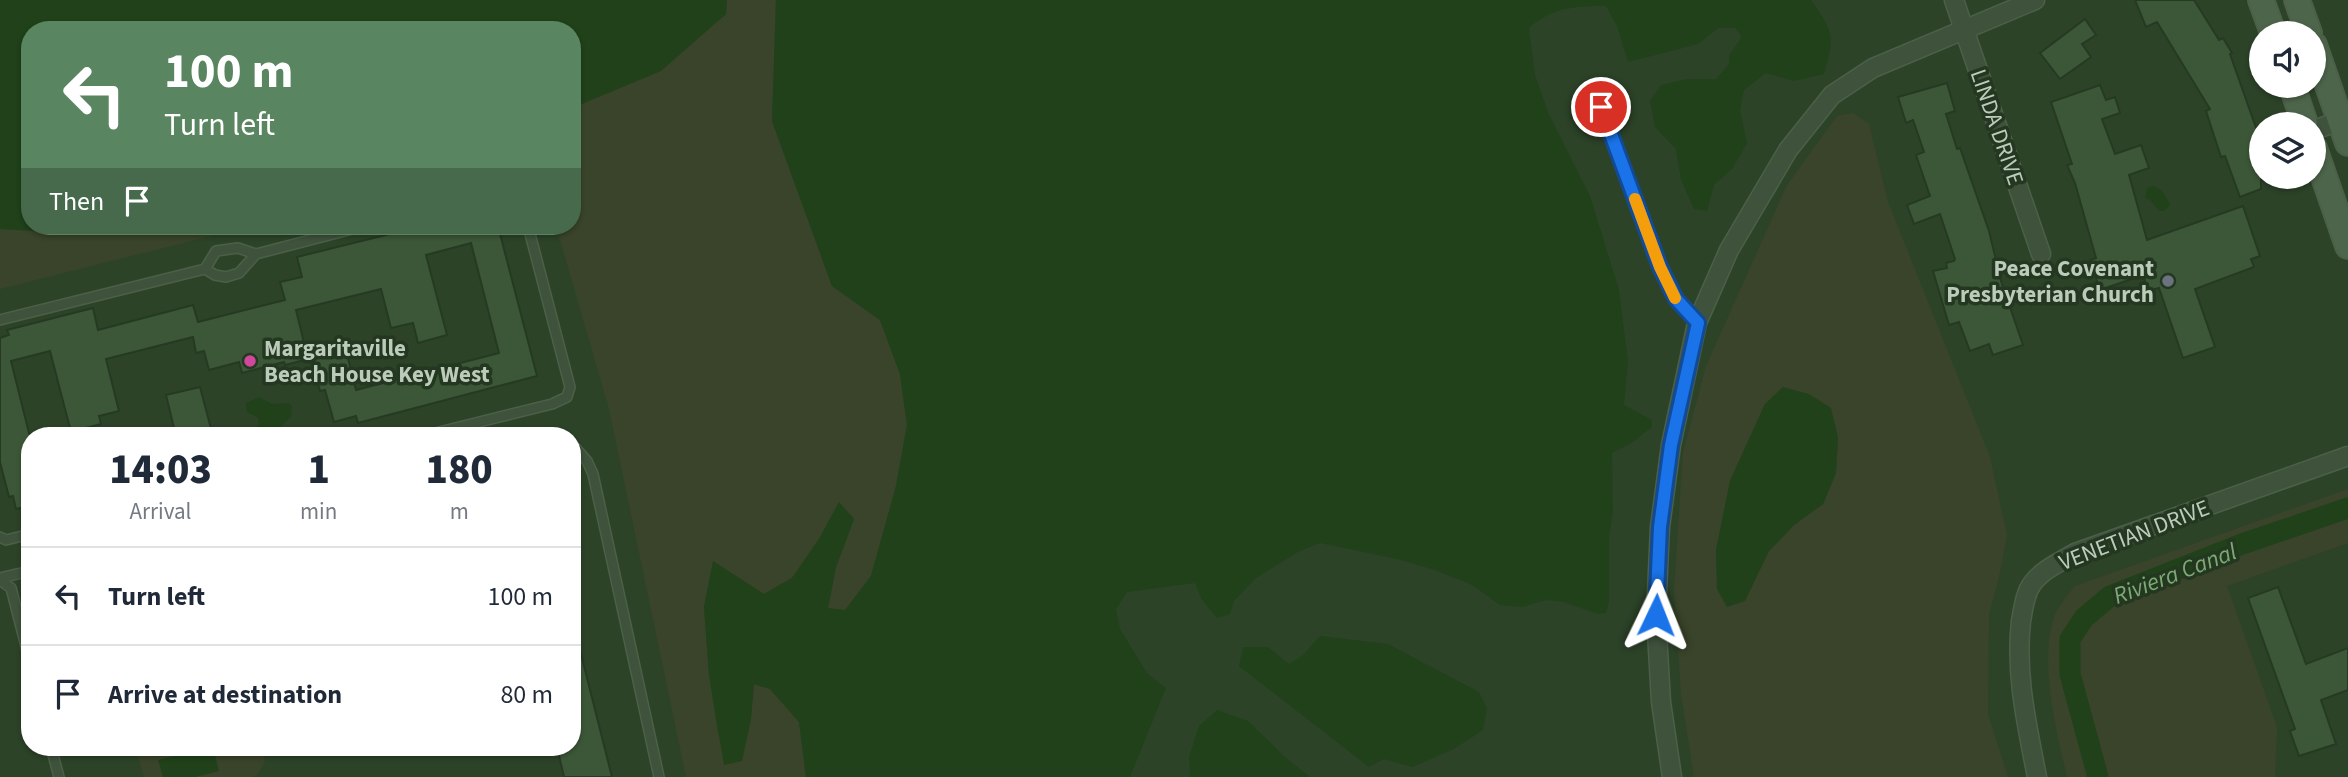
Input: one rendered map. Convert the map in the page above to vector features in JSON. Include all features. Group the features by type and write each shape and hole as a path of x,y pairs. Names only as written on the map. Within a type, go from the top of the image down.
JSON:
{"main road":[{"path":"2261,0 2269,21"},
{"path":"2297,0 2305,21"},
{"path":"2326,77 2345,127"},
{"path":"2326,183 2348,246"}],"street":[{"name":"LINDA DRIVE","path":"1954,0 2041,254"},
{"path":"1672,777 1661,702 1656,615 1660,527 1675,426 1698,323 1735,239 1788,150 1832,95 1873,68 2035,0"},
{"path":"2326,129 2345,127"},
{"name":"VENETIAN DRIVE","path":"2037,777 2021,691 2018,646 2023,608 2029,588 2044,571 2075,553 2348,456"}],"lane":[{"path":"1601,107 1660,267 1676,299 1698,323"},
{"path":"0,320 205,269 216,251 238,248 256,254 329,235"},
{"path":"459,427 552,404 567,397 570,387 530,235"},
{"path":"205,269 226,277 239,273 256,254"},
{"path":"581,454 593,474 659,777"},
{"path":"0,537 6,540 21,536"},
{"path":"0,579 21,573"},
{"path":"0,579 11,588 21,627"},
{"path":"53,756 59,777"}],"shaded area":[{"path":"0,0 727,0 726,14 661,71 581,104 581,21 21,21 21,230 0,229"},
{"path":"727,0 776,0 772,121 832,286 880,320 900,374 907,425 896,486 871,576 845,611 828,609 836,567 854,519 839,503 819,539 792,578 764,594 713,562 704,607 709,675 718,735 751,719 753,684 770,689 799,722 806,777 686,777 609,409 559,235 581,235 581,104 726,15"},
{"path":"776,0 1811,0 1828,28 1831,42 1824,74 1793,81 1766,73 1744,90 1740,110 1747,143 1732,169 1714,185 1707,211 1694,209 1681,180 1676,149 1655,127 1650,101 1661,85 1687,79 1716,79 1729,64 1729,55 1742,37 1735,28 1718,28 1698,44 1628,62 1617,26 1606,6 1565,9 1547,16 1529,28 1535,75 1548,112 1590,196 1619,290 1628,361 1624,405 1652,420 1652,427 1630,444 1612,453 1613,512 1609,536 1609,602 1606,613 1598,614 1564,602 1546,600 1522,607 1500,605 1472,585 1435,570 1320,543 1298,552 1256,578 1234,601 1230,614 1217,618 1202,600 1195,583 1127,592 1116,609 1120,629 1147,673 1166,688 1130,777 806,777 799,722 770,689 754,684 751,719 742,761 724,765 709,675 704,607 713,561 764,594 792,578 819,539 839,502 854,519 836,567 828,608 845,610 871,576 896,486 907,425 900,374 880,320 832,286 772,121"},
{"path":"1853,113 1869,124 1888,202 1990,457 2007,535 1989,614 1988,714 2008,777 1694,777 1681,694 1674,590 1683,453 1706,366 1787,185 1837,116","holes":["1765,404 1838,437 1836,473 1823,504 1794,525 1769,551 1717,589 1716,551 1730,481"]},
{"path":"2153,186 2162,191 2170,205 2164,211 2159,211 2145,198 2147,188"},
{"path":"0,229 21,230 21,235 215,235 0,289"},
{"path":"1783,387 1809,394 1831,408 1838,437 1836,473 1823,504 1794,525 1769,551 1745,601 1727,607 1717,589 1716,550 1730,481 1765,404"},
{"path":"259,397 272,404 288,403 292,406 291,417 280,427 256,427 258,418 246,411 246,403"},
{"path":"2348,489 2348,543 2227,586 2277,727 2275,777 2067,777 2051,697 2048,655 2054,617 2075,586"},
{"path":"1320,636 1388,644 1479,692 1487,708 1483,730 1452,750 1412,767 1384,759 1369,767 1239,666 1243,647 1268,647 1289,664 1303,655"},
{"path":"1217,710 1248,721 1310,777 1190,777 1189,757 1199,726"},
{"path":"138,756 264,756 265,761 258,774 252,777 144,777"},
{"path":"175,756 215,756 219,771 195,777 163,777 158,760"}],"building":[{"path":"2135,0 2194,0 2219,40 2223,38 2232,53 2230,54 2250,112 2249,189 2261,189 2240,197 2225,156 2221,157 2206,111 2210,109 2157,22 2146,27"},
{"path":"2085,19 2096,35 2082,44 2091,57 2060,79 2040,53"},
{"path":"1947,83 1955,111 1946,114 1989,231 2001,281 2023,345 1993,355 1989,344 1970,351 1959,322 1949,325 1933,271 1947,268 1946,263 1955,259 1940,214 1914,224 1907,205 1930,196 1916,155 1924,152 1913,120 1906,123 1898,97"},
{"path":"2100,85 2106,100 2115,97 2120,113 2102,119 2115,154 2141,145 2149,168 2129,175 2147,240 2243,206 2260,256 2251,259 2254,267 2195,289 2215,347 2183,358 2159,288 2148,291 2143,275 2100,290 2090,260 2096,258 2075,183 2067,165 2072,164 2051,102"},
{"path":"386,235 500,235 537,376 358,423 356,416 334,422 325,390 320,391 311,359 346,350 356,390 499,353 471,243 426,255 447,335 418,343 413,323 391,328 381,289 296,310 308,359 285,365 284,362 242,373 239,362 209,370 204,351 196,353 193,337 106,359 119,411 99,416 101,424 90,427 70,427 50,351 11,361 28,427 21,427 21,508 16,509 13,496 9,497 0,462 0,338 9,335 7,330 93,308 98,330 193,305 198,322 285,300 280,282 302,277 297,257"},
{"path":"200,387 211,427 174,427 166,395"},
{"path":"2278,587 2306,664 2348,648 2348,690 2321,700 2336,744 2299,756 2290,731 2295,729 2248,598"},
{"path":"581,654 612,777 564,777 559,756 581,756"}],"waterway":[{"name":"Riviera Canal","path":"2098,777 2070,674 2070,639 2084,618 2110,596 2242,544 2348,508"}],"slow traffic":[{"path":"1635,199 1660,267 1675,298"}],"place":[{"name":"Peace Covenant Presbyterian Church","path":"2168,281"},
{"name":"Margaritaville Beach House Key West","path":"250,361"}],"route":[{"path":"1601,107 1660,267 1676,299 1698,323 1671,445 1660,527 1656,615"}]}
